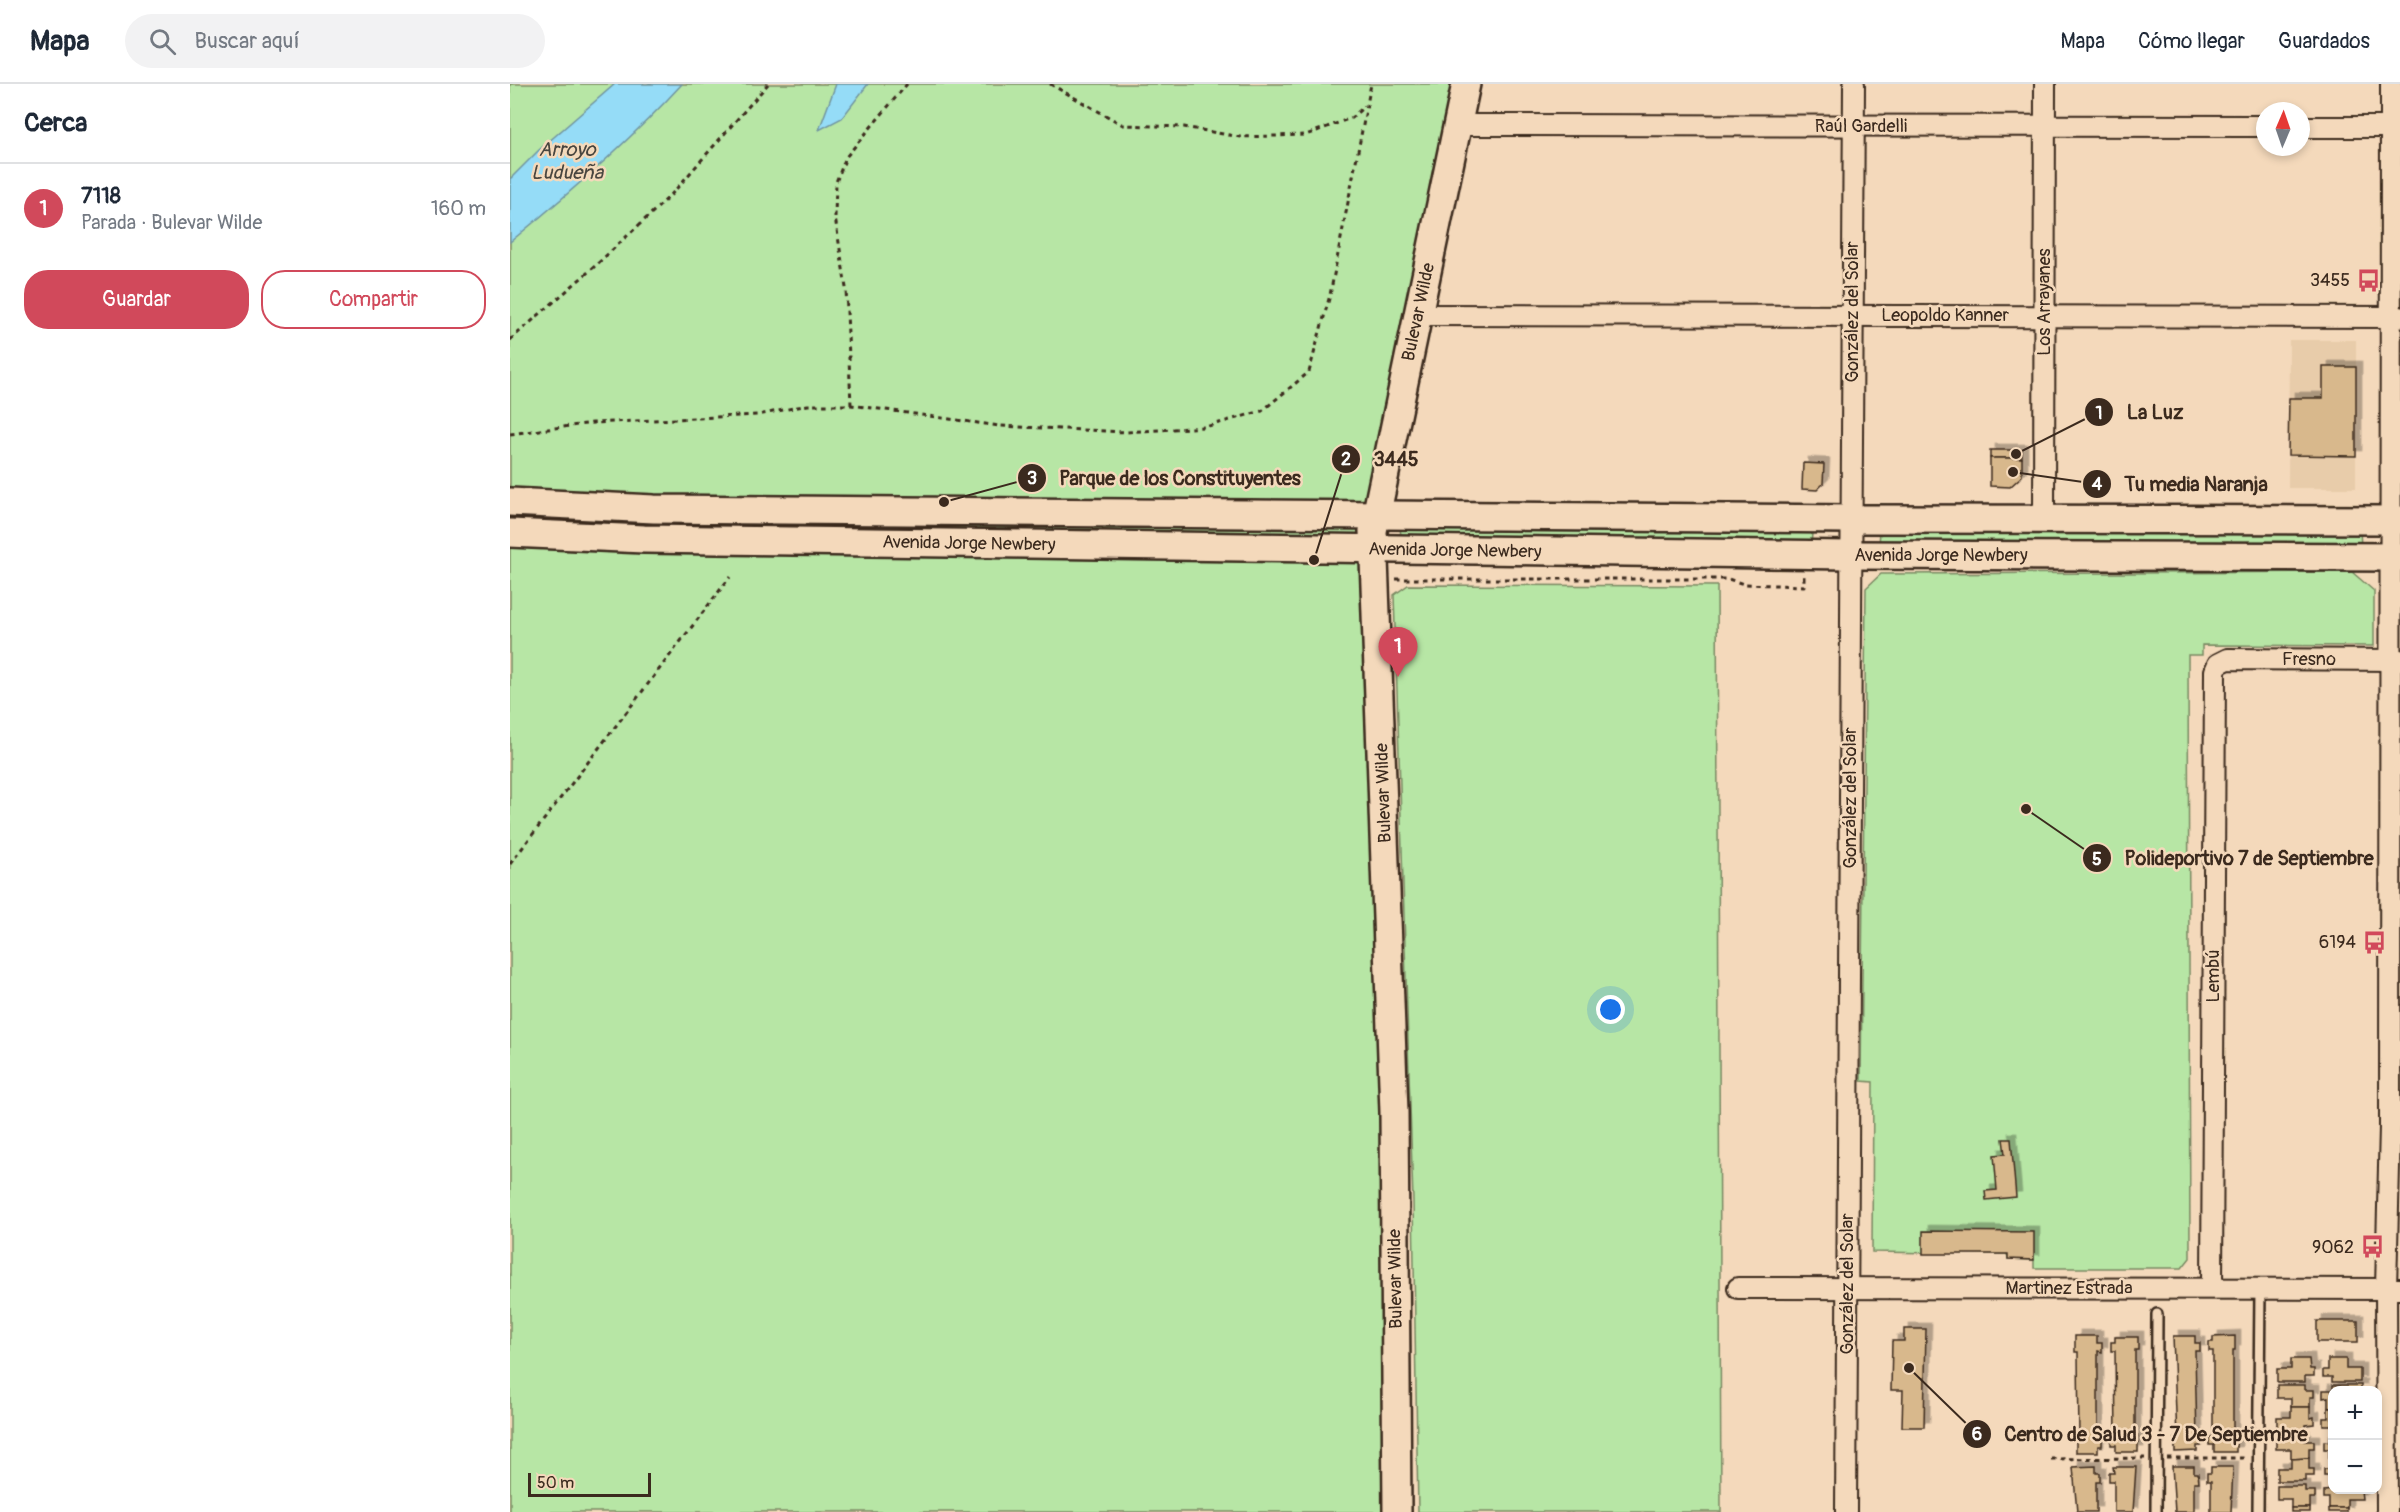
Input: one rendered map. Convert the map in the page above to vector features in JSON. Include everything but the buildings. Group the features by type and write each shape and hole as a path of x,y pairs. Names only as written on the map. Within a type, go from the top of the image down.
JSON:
{"main road":[{"name":"Bulevar Wilde","path":"1397,1512 1394,1112 1374,549 1376,514 1466,84"},
{"name":"Avenida Jorge Newbery","path":"510,502 654,509 1850,519 2395,520"},
{"name":"Avenida Jorge Newbery","path":"510,533 644,539 1850,555 2395,556"}],"street":[{"name":"González del Solar","path":"1846,1512 1854,84"},
{"name":"Los Arrayanes","path":"2044,519 2045,84"},
{"path":"2387,1512 2393,1288 2396,817 2395,127 2391,84"},
{"name":"Raúl Gardelli","path":"1457,125 2256,126"},
{"path":"2310,126 2395,127"},
{"name":"Leopoldo Kanner","path":"1418,315 2396,317"},
{"name":"Fresno","path":"2218,664 2228,659 2395,660"},
{"name":"Lembú","path":"2212,1288 2214,724 2215,671 2218,664"},
{"name":"Martinez Estrada","path":"1738,1288 2393,1288"}],"lane":[{"path":"2258,1512 2260,1288"},
{"path":"2156,1512 2157,1314"}],"path":[{"path":"510,340 594,267 670,195 768,84"},
{"path":"851,405 846,288 835,217 836,182 846,157 907,84"},
{"path":"1050,84 1123,125 1184,126 1240,137 1306,135 1351,118 1367,105"},
{"path":"510,434 593,423 758,415 808,405 851,405 999,426 1126,432 1205,427 1262,411 1309,372 1330,296 1371,84"},
{"path":"510,864 730,577"},
{"name":"Avenida Jorge Newbery","path":"1387,579 1728,579 1744,584 1804,586"}],"shaded area":[{"path":"2289,340 2356,340 2356,488 2288,488"}],"green space":[{"path":"510,84 1466,84 1376,514 1397,1512 510,1512"},
{"path":"1406,525 1812,533 1811,547 1401,536 1400,528"},
{"path":"1880,530 2360,530 2361,547 1879,546"},
{"path":"2352,572 2374,591 2374,646 2202,645 2202,655 2188,655 2190,1258 2182,1268 2034,1268 2034,1260 2008,1259 2007,1254 1872,1252 1873,1082 1861,1081 1866,588 1881,574"},
{"path":"1408,585 1717,586 1721,1512 1418,1512 1413,1201 1394,595"}],"water":[{"name":"Arroyo Ludueña","path":"615,84 682,84 599,166 510,242 510,179 539,150"},
{"path":"836,84 868,84 842,118 819,130"}],"place":[{"name":"3455","path":"2368,280"},
{"name":"La Luz","path":"2016,454"},
{"name":"Tu media Naranja","path":"2013,472"},
{"name":"Parque de los Constituyentes","path":"944,502"},
{"name":"3445","path":"1314,560"},
{"name":"7118","path":"1398,677"},
{"name":"Polideportivo 7 de Septiembre","path":"2026,809"},
{"name":"6194","path":"2374,942"},
{"name":"9062","path":"2372,1247"},
{"name":"Centro de Salud 3 - 7 De Septiembre","path":"1909,1368"}]}
